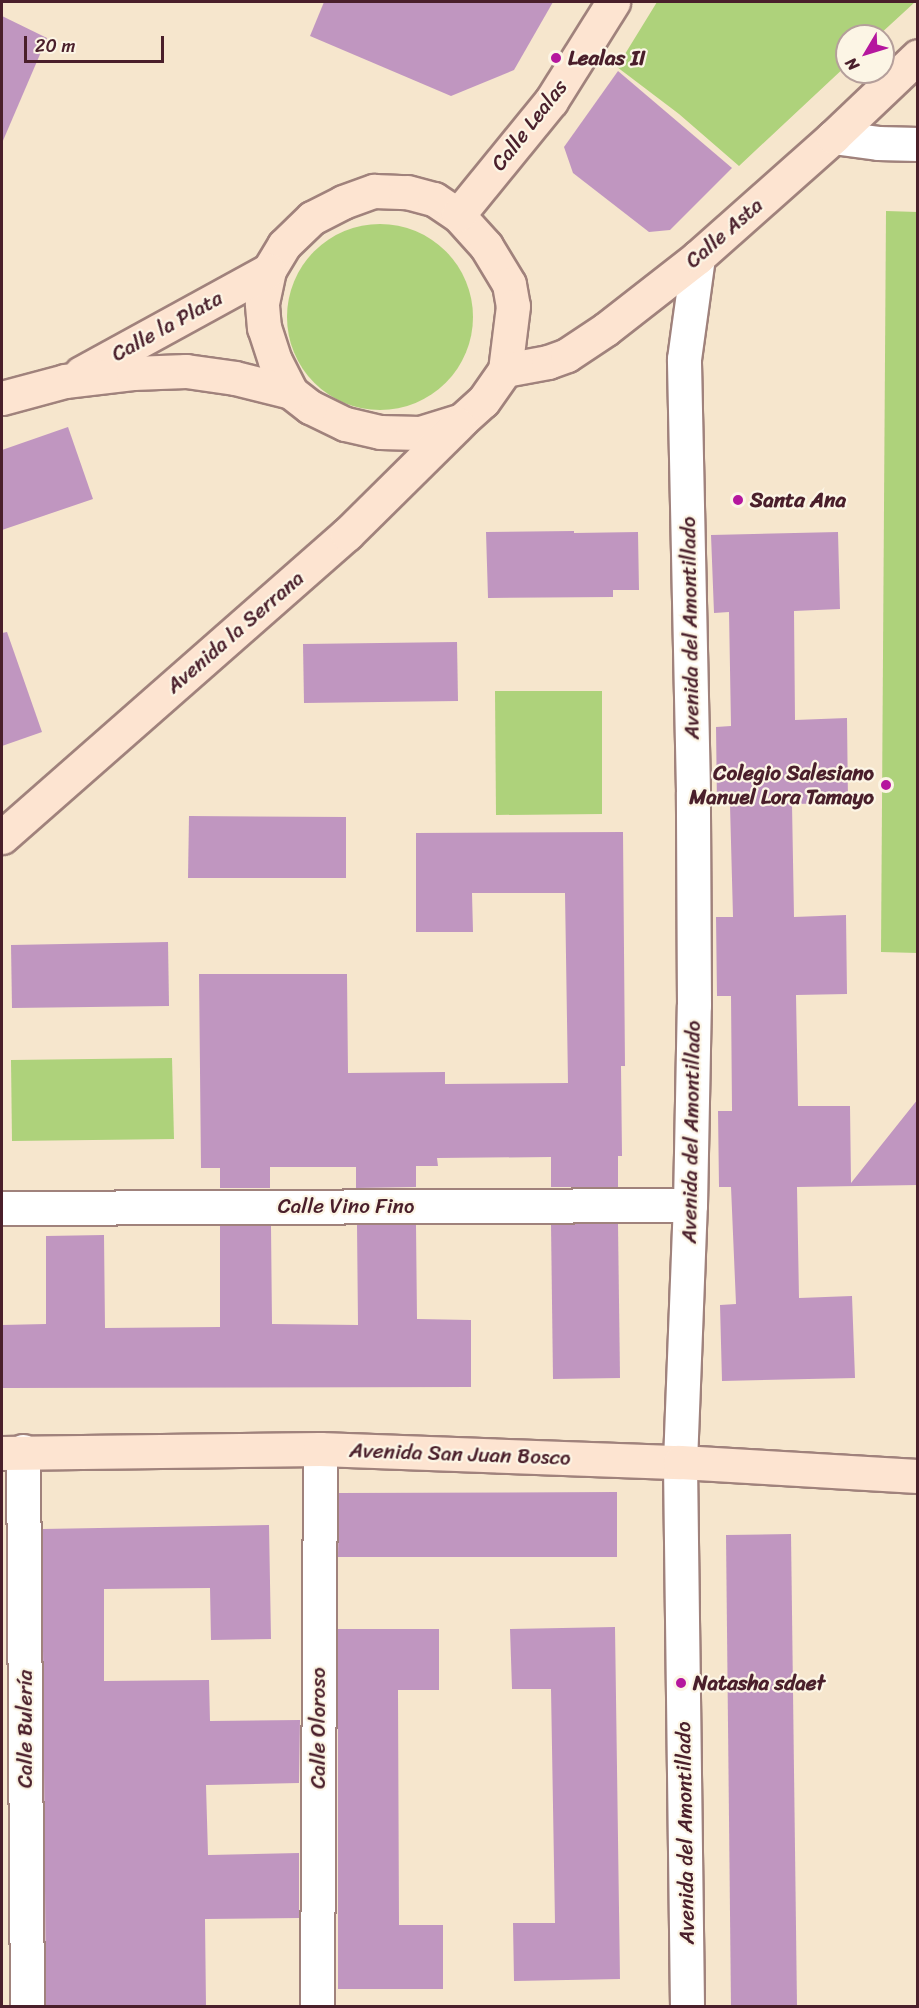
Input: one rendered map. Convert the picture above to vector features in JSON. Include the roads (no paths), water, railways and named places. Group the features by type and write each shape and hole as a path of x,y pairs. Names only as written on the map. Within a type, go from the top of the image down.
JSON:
{"street":[{"name":"Calle Lealas","path":"458,214 551,101 613,2"},
{"name":"Calle Asta","path":"505,370 548,362 567,355 698,258 833,137 918,56"},
{"path":"833,137 879,143 918,144"},
{"path":"462,420 420,433 380,432 345,424 310,407 291,392 275,361 264,328 262,303 269,270 284,244 312,218 343,202 374,191 407,192 435,199 458,214 486,246 509,284 513,306 505,370"},
{"name":"Avenida del Amontillado","path":"687,2007 680,1462 690,1204 694,1005 693,792 684,359 698,258"},
{"name":"Calle la Plata","path":"65,381 269,270"},
{"name":"Calle la Plata","path":"2,398 65,381 133,373 186,370 235,378 291,392"},
{"name":"Avenida la Serrana","path":"2,837 347,534 483,401 505,370"},
{"name":"Calle Vino Fino","path":"2,1208 690,1204"},
{"name":"Avenida San Juan Bosco","path":"12,1452 320,1449 680,1462 918,1476"},
{"name":"Calle Oloroso","path":"317,2007 320,1449"},
{"name":"Calle Bulería","path":"12,1452 27,2007"}],"place":[{"name":"Lealas II","path":"556,58"},
{"name":"Santa Ana","path":"738,500"},
{"name":"Colegio Salesiano Manuel Lora Tamayo","path":"886,785"},
{"name":"Natasha sdaet","path":"681,1683"}]}
